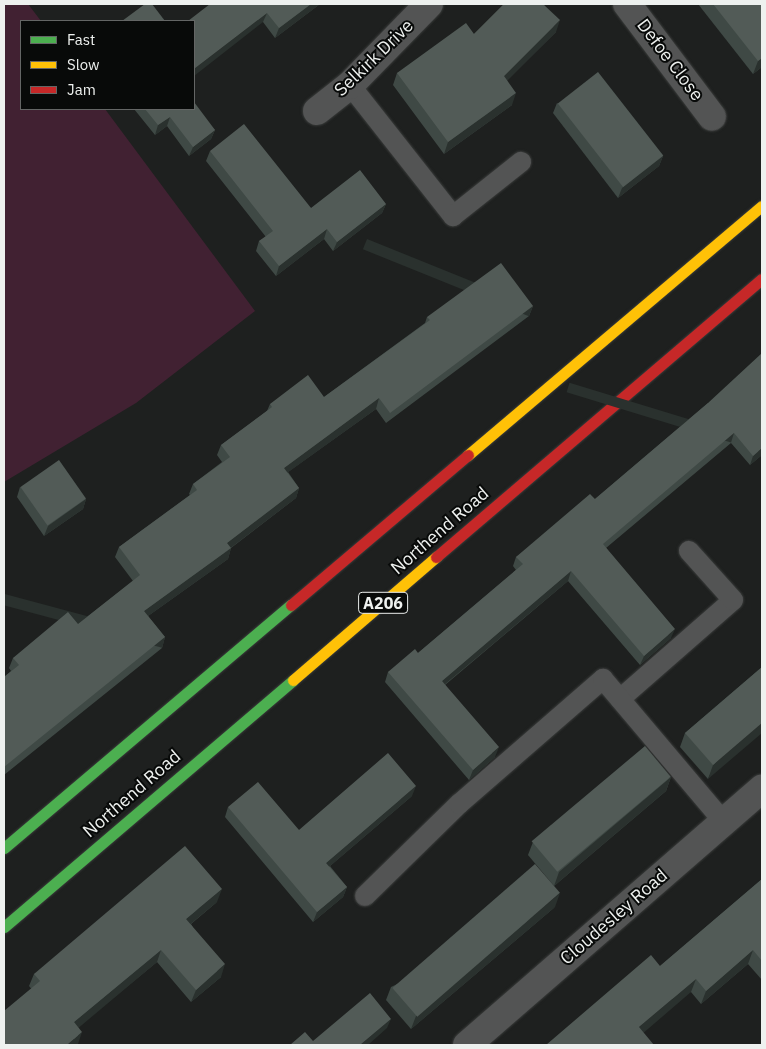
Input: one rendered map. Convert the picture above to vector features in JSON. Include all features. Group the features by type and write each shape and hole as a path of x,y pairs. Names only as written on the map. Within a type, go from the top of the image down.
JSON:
{"main road":[{"path":"4,848 762,206"},
{"name":"Northend Road","path":"4,927 762,279"}],"street":[{"name":"Selkirk Drive","path":"317,111 350,85 429,4"},
{"name":"Defoe Close","path":"627,4 712,117"},
{"name":"Cloudesley Road","path":"467,1045 762,789"}],"lane":[{"path":"350,85 453,216 521,162"},
{"path":"620,699 733,600 690,551"},
{"path":"365,896 459,804 602,679 724,822"}],"shaded area":[{"path":"4,4 28,4 40,20 20,20 20,110 106,110 255,311 136,403 4,482"}],"building":[{"path":"145,4 152,4 164,20 123,20"},
{"path":"210,4 311,4 279,28 267,13 195,68 195,20 189,20"},
{"path":"504,4 543,4 560,20 504,76 516,93 448,142 397,73 466,23 474,34"},
{"path":"713,4 762,4 762,58 758,61"},
{"path":"598,72 663,156 623,187 558,103"},
{"path":"195,103 215,130 193,147 170,117 158,125 146,110 195,110"},
{"path":"244,124 311,208 360,170 386,204 337,242 327,229 279,266 259,241 273,231 210,151"},
{"path":"501,263 533,306 390,413 379,398 284,468 299,488 227,543 231,548 144,611 165,637 4,767 4,677 19,665 13,658 68,612 78,624 140,575 119,547 197,490 193,484 230,457 221,445 272,407 270,404 308,375 324,397 430,320 427,317"},
{"path":"762,353 762,448 753,456 734,433 603,544 675,629 644,656 571,571 442,681 499,747 473,770 388,672 415,649 418,653 523,564 516,557 590,494 595,499 708,403"},
{"path":"59,460 86,499 47,525 20,487"},
{"path":"762,667 762,723 713,765 685,733"},
{"path":"645,746 671,777 557,872 532,841"},
{"path":"388,753 416,786 326,863 347,887 317,912 228,807 258,782 299,830"},
{"path":"185,846 222,889 186,919 225,964 196,990 161,950 74,1022 82,1032 67,1045 4,1045 4,1011 40,981 34,974"},
{"path":"535,864 560,893 417,1017 392,988"},
{"path":"762,879 762,961 753,950 706,991 696,979 639,1027 654,1045 546,1045 651,955 660,966"},
{"path":"370,993 391,1019 360,1045 290,1045 305,1032 313,1041"}],"traffic: fast":[{"path":"4,848 291,605"},
{"path":"4,927 293,680"}],"traffic: slow":[{"path":"468,455 762,206"},
{"path":"293,680 436,557"}],"traffic: jam":[{"path":"436,557 762,279"},
{"path":"291,605 468,455"}]}
